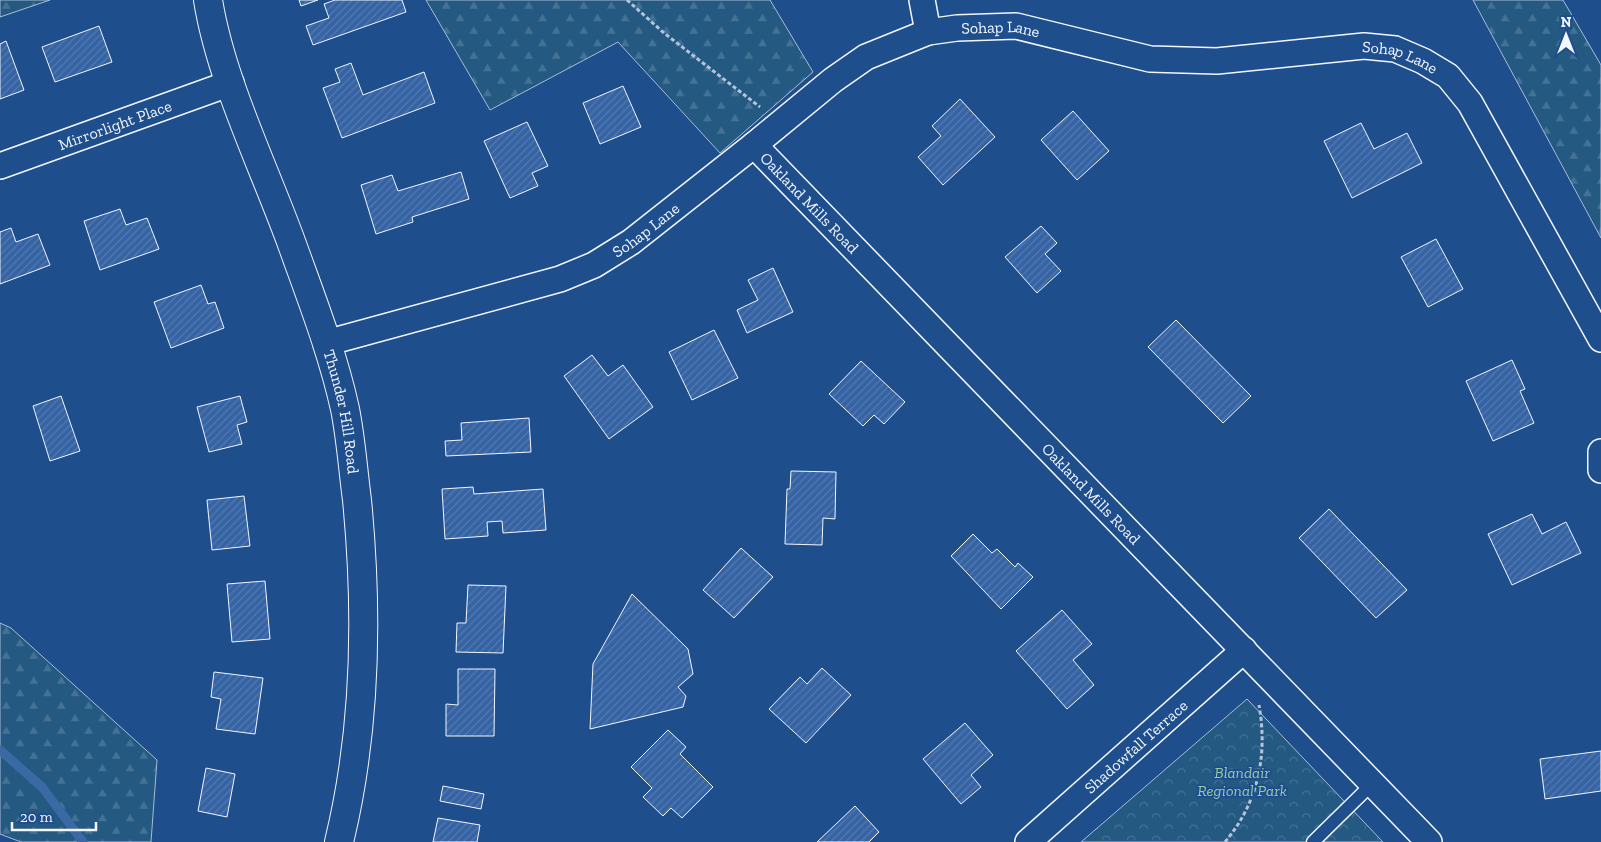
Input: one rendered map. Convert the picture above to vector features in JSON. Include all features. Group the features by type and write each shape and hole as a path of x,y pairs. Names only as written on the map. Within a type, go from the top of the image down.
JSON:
{"street":[{"name":"Thunder Hill Road","path":"208,0 231,83 293,247 326,343 344,409 349,437 360,536 363,600 362,675 356,745 346,812 339,842"},
{"path":"922,0 928,32"},
{"name":"Sohap Lane","path":"326,343 560,279 594,265 631,242 754,146 833,80 866,57 928,32 958,28 1016,26 1150,59 1217,60 1364,46 1395,49 1423,60 1448,76 1470,102 1601,339"},
{"name":"Mirrorlight Place","path":"0,166 231,83"},
{"name":"Oakland Mills Road","path":"754,146 1429,842"},
{"path":"1601,452 1601,470"},
{"name":"Shadowfall Terrace","path":"1028,842 1244,650"}],"lane":[{"path":"1313,842 1372,784"}],"path":[{"path":"628,0 664,34 756,104 779,124"},
{"path":"1225,842 1238,827 1249,806 1257,783 1262,757 1263,729 1255,698"}],"green space":[{"path":"0,0 50,0 0,17"},
{"path":"426,0 770,0 813,72 720,153 618,42 490,110"},
{"path":"1473,0 1563,0 1601,65 1601,238"},
{"path":"0,623 11,628 157,760 151,842 21,842 0,834"},
{"name":"Blandair Regional Park","path":"1247,699 1383,842 1081,842"}],"building":[{"path":"299,0 318,0 301,6"},
{"path":"335,0 402,0 406,12 313,45 306,26 329,18 324,4"},
{"path":"99,26 112,62 55,82 42,47"},
{"path":"6,41 24,90 0,99 0,44"},
{"path":"351,63 363,95 424,72 435,103 342,138 323,88 340,82 335,69"},
{"path":"623,86 641,127 600,144 583,103"},
{"path":"960,99 995,137 943,185 918,157 941,136 932,126"},
{"path":"1073,111 1109,151 1077,180 1041,140"},
{"path":"527,122 548,166 532,173 538,186 510,198 484,141"},
{"path":"1361,123 1374,149 1407,133 1422,163 1352,198 1324,141"},
{"path":"461,172 469,199 412,217 413,222 376,234 361,185 392,175 398,191"},
{"path":"120,209 126,225 147,218 159,249 100,270 84,221"},
{"path":"1041,226 1057,243 1045,254 1061,271 1037,293 1005,257"},
{"path":"11,228 16,242 38,234 50,265 0,284 0,232"},
{"path":"1436,239 1463,289 1428,307 1401,257"},
{"path":"773,268 793,312 747,333 737,310 758,300 748,280"},
{"path":"201,285 208,304 215,302 224,328 171,348 154,302"},
{"path":"1176,320 1251,396 1223,423 1148,347"},
{"path":"714,330 738,378 692,400 669,352"},
{"path":"592,355 608,376 623,365 653,407 609,439 564,376"},
{"path":"1512,360 1525,389 1520,391 1534,423 1493,441 1466,381"},
{"path":"861,361 905,402 884,424 874,415 863,426 829,394"},
{"path":"61,396 80,451 50,461 33,406"},
{"path":"240,396 247,422 237,425 242,444 209,452 197,407"},
{"path":"529,418 531,452 446,456 445,441 462,440 461,423"},
{"path":"791,471 836,472 835,519 823,518 822,545 785,544 787,489 790,489"},
{"path":"473,487 474,494 543,489 546,530 503,533 502,521 487,522 488,536 445,539 442,489"},
{"path":"244,496 250,546 212,550 207,500"},
{"path":"1329,509 1407,590 1376,618 1299,538"},
{"path":"1532,514 1542,534 1566,522 1581,553 1512,585 1488,534"},
{"path":"973,534 992,553 997,549 1015,567 1018,563 1033,577 1001,609 951,556"},
{"path":"741,548 773,577 734,618 703,590"},
{"path":"265,581 270,639 232,642 227,584"},
{"path":"468,585 506,586 503,653 456,652 457,623 466,623"},
{"path":"632,594 688,649 693,674 678,687 686,696 683,707 590,729 593,664"},
{"path":"1062,610 1092,644 1073,660 1094,685 1067,709 1016,651"},
{"path":"822,668 851,695 806,743 769,709 800,677 807,684"},
{"path":"458,669 495,669 494,736 446,736 446,704 458,705"},
{"path":"214,672 263,678 255,734 216,729 221,699 211,697"},
{"path":"965,723 993,755 971,775 981,787 961,804 923,759"},
{"path":"668,730 686,747 680,754 713,787 682,818 671,808 663,816 643,797 652,788 631,767"},
{"path":"1601,751 1601,791 1545,799 1540,759"},
{"path":"206,768 235,774 227,817 198,811"},
{"path":"443,786 484,794 481,809 440,801"},
{"path":"855,806 879,832 869,842 817,842"},
{"path":"438,818 480,825 477,842 433,842"}],"waterway":[{"path":"0,750 42,787 83,842"}]}
